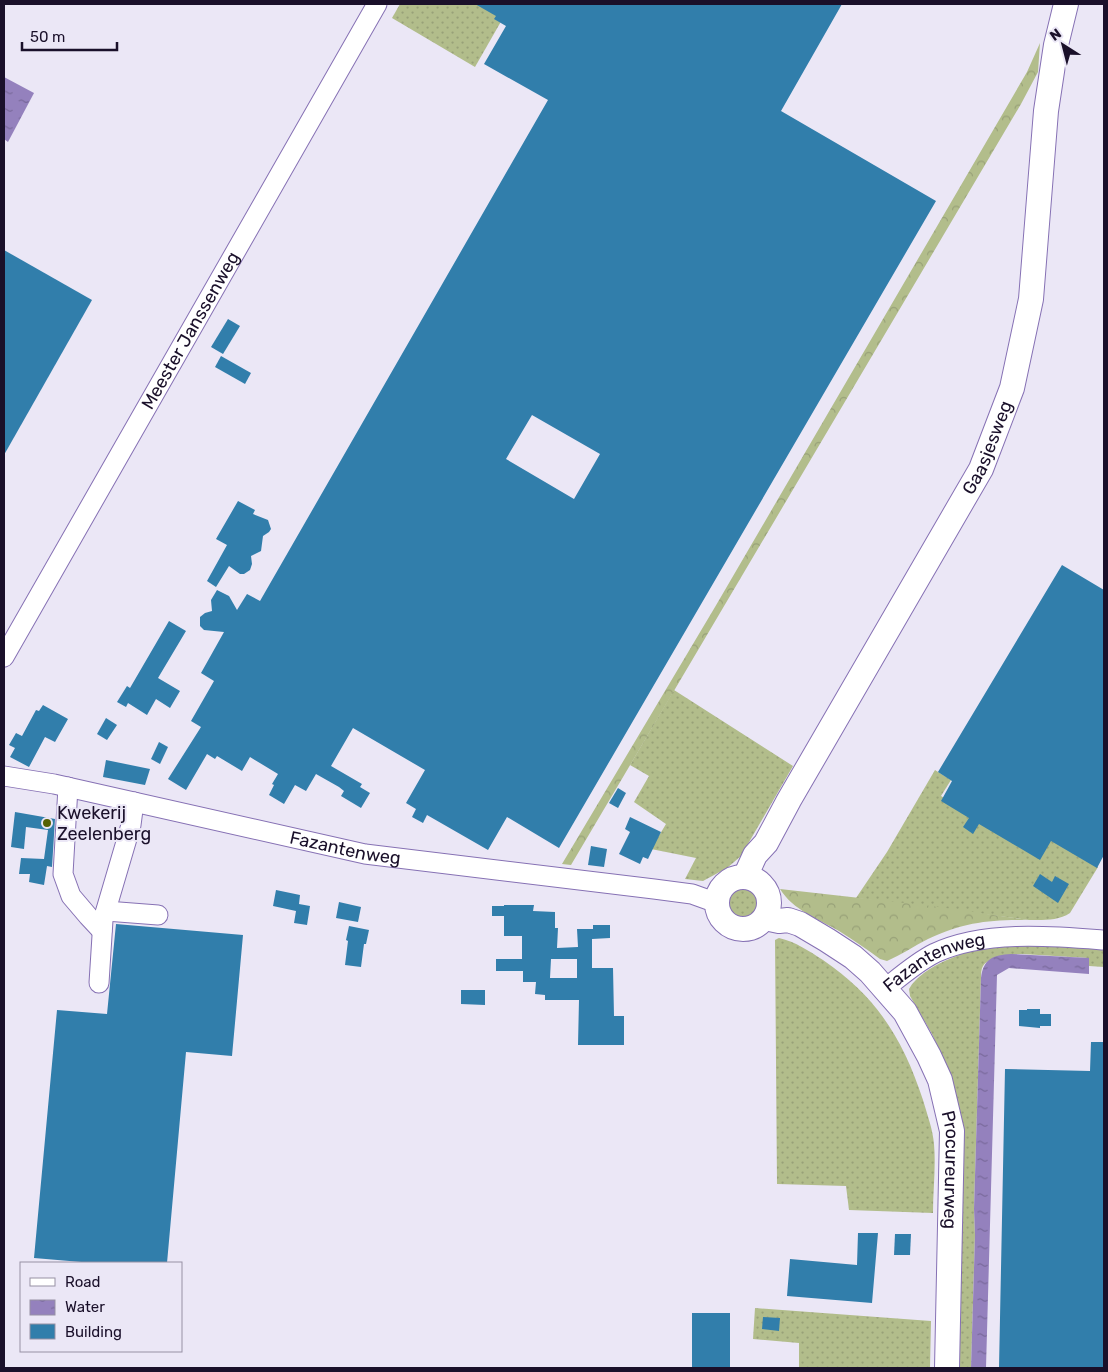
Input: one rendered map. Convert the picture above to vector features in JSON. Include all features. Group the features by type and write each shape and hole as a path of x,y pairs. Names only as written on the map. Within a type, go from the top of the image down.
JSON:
{"main road":[{"name":"Gaasjesweg","path":"752,880 764,861 766,843 789,800 981,469 1012,388 1031,299 1046,111 1056,45 1066,4"},
{"path":"731,880 752,880 767,892 767,911 760,923 748,929 736,929 725,923 720,917 719,897 731,880"},
{"name":"Fazantenweg","path":"767,911 779,921 788,920 800,924 827,940 853,957 886,988"},
{"name":"Procureurweg","path":"886,988 905,1012 929,1056 940,1080 952,1130 947,1368"}],"street":[{"name":"Meester Janssenweg","path":"4,657 377,4"},
{"name":"Fazantenweg","path":"4,776 68,787 365,854 692,894 705,890 719,897"},
{"path":"68,787 64,874 71,896 102,930"},
{"path":"99,983 102,930 131,825 134,802"},
{"path":"106,911 158,915"},
{"name":"Fazantenweg","path":"886,988 917,964 935,953 977,940 999,937 1072,937 1104,940"}],"green space":[{"path":"400,4 511,4 475,67 392,18"},
{"path":"1040,43 1038,72 1021,104 571,865 562,864 715,607 1027,72"},
{"path":"674,690 793,766 741,856 727,868 703,881 685,879 696,858 651,849 666,824 634,802 649,776 630,765"},
{"path":"935,770 951,780 941,796 1040,857 1051,839 1098,867 1070,913 1055,919 1029,920 856,898 887,852"},
{"path":"742,887 748,888 753,892 757,897 757,909 753,914 748,918 742,919 736,918 731,914 727,909 726,903 727,897 731,892 736,888"},
{"path":"780,889 931,906 1029,920 977,923 954,929 928,939 887,961 880,959 839,931 799,908"},
{"path":"779,938 807,950 842,974 873,1004 897,1039 915,1078 932,1133 935,1161 933,1213 849,1210 846,1186 777,1184 775,940"},
{"path":"992,945 1104,945 1104,967 1089,966 1088,958 1022,954 995,958 982,967 971,1368 953,1368 950,1074 932,1034 910,996 909,989 924,973 946,960"},
{"path":"755,1308 931,1321 930,1368 799,1368 799,1343 753,1339"}],"water":[{"path":"4,77 34,93 8,142 4,139"},
{"path":"1011,954 1089,958 1089,974 1009,968 997,975 986,1368 971,1368 981,978 984,966 990,959"}],"building":[{"path":"475,4 842,4 781,111 936,201 559,848 507,817 488,850 427,815 423,823 412,817 416,809 406,803 425,770 353,728 331,766 362,784 360,787 370,793 361,808 341,796 344,791 339,787 316,774 306,791 295,785 284,804 269,795 274,785 272,784 278,774 250,757 242,771 217,756 215,759 207,754 186,790 168,779 201,727 191,721 214,681 201,673 224,632 204,630 200,626 200,617 212,611 211,600 217,590 229,596 237,610 247,594 260,601 548,100 484,64 506,26 494,19 496,16","holes":["532,415 600,454 574,499 506,459"]},
{"path":"4,250 92,300 4,455"},
{"path":"228,319 240,326 223,354 211,347"},
{"path":"221,356 251,373 245,384 215,367"},
{"path":"238,501 255,510 253,514 268,520 271,529 263,536 261,551 251,556 252,564 250,570 240,574 229,566 216,587 207,581 227,545 216,539"},
{"path":"1062,565 1104,590 1104,855 1097,868 1051,841 1040,860 979,824 973,834 963,827 969,818 941,801 952,781 938,772"},
{"path":"169,621 186,631 158,678 180,691 170,708 156,699 147,715 128,703 126,707 117,702 127,686 130,688"},
{"path":"43,705 68,719 55,742 45,737 29,767 10,757 15,748 9,745 16,733 22,736 36,710 39,711"},
{"path":"106,718 117,725 107,740 97,734"},
{"path":"159,742 168,747 160,764 151,759"},
{"path":"106,760 150,769 145,785 103,777"},
{"path":"618,788 626,793 618,808 609,803"},
{"path":"15,812 55,819 52,867 47,866 44,885 29,882 30,874 19,874 21,858 44,859 48,830 26,827 24,849 11,847"},
{"path":"630,817 661,832 648,859 643,857 640,864 619,854 630,832 625,829"},
{"path":"591,846 607,849 604,867 588,865"},
{"path":"1040,874 1052,882 1055,876 1069,884 1058,903 1033,886"},
{"path":"276,890 300,895 299,904 310,906 307,925 294,923 296,911 273,906"},
{"path":"339,902 361,907 358,922 336,918"},
{"path":"534,905 533,911 555,912 555,928 558,928 557,948 578,947 577,929 593,929 593,925 610,925 610,938 592,939 592,968 613,968 614,1016 624,1016 624,1045 578,1045 579,1000 545,1000 545,995 535,994 536,982 523,982 523,971 496,971 496,959 522,959 522,936 504,936 504,916 492,916 492,906","holes":["551,959 577,959 577,978 550,978"]},
{"path":"116,924 243,935 232,1056 186,1052 167,1262 81,1262 34,1258 57,1010 107,1014"},
{"path":"349,926 369,930 366,944 364,944 361,967 345,965 348,941 346,940"},
{"path":"461,990 485,990 485,1005 461,1004"},
{"path":"1040,1009 1040,1014 1051,1014 1051,1026 1040,1026 1040,1028 1019,1026 1019,1010"},
{"path":"1091,1042 1104,1042 1104,1368 999,1368 1005,1069 1090,1071"},
{"path":"858,1233 878,1233 872,1303 787,1296 790,1259 857,1265"},
{"path":"895,1234 911,1234 910,1255 894,1255"},
{"path":"692,1313 730,1313 730,1368 692,1368"},
{"path":"763,1317 780,1318 779,1331 762,1329"}],"place":[{"name":"Kwekerij Zeelenberg","path":"47,823"}]}
